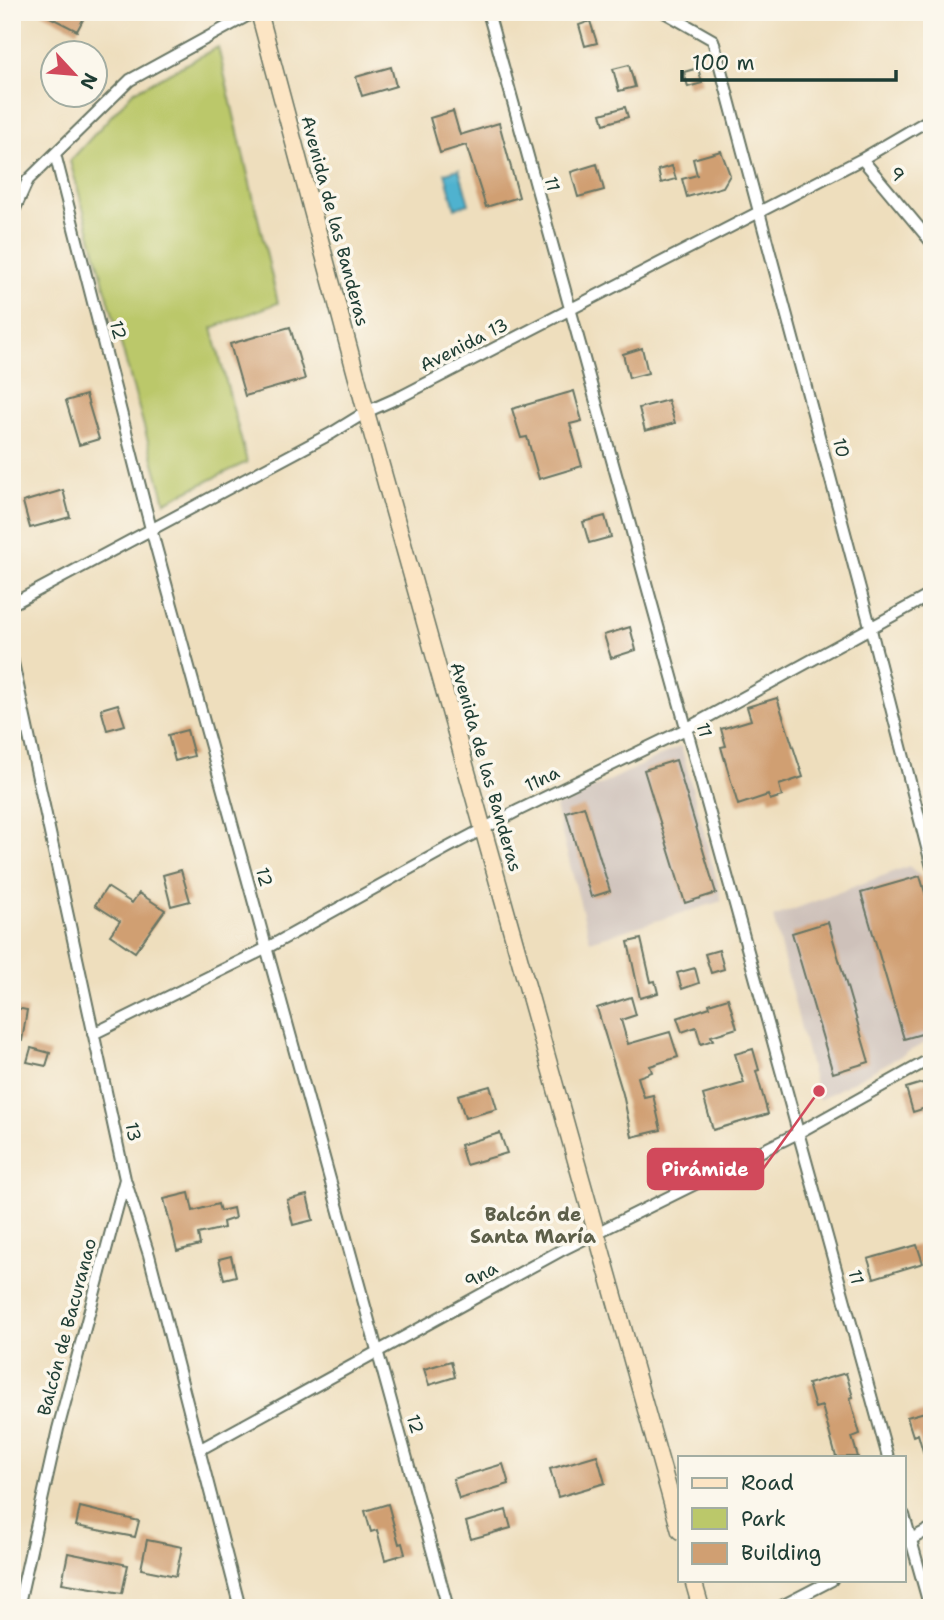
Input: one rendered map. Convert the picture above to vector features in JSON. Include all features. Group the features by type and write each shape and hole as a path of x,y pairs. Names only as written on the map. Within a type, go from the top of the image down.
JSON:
{"street":[{"path":"12,215 28,180 130,80 256,12"},
{"name":"Avenida de las Banderas","path":"256,12 678,1524"},
{"name":"11","path":"488,12 568,310 888,1456"},
{"name":"10","path":"664,12 713,40 932,867"},
{"name":"Avenida 13","path":"12,604 332,433 366,412 402,396 862,159 932,118"},
{"name":"12","path":"55,154 151,529 448,1608"},
{"name":"9","path":"862,159 932,243"},
{"name":"11na","path":"93,1034 265,949 519,810 685,729 932,594"},
{"name":"13","path":"12,658 125,1179 149,1255 240,1608"},
{"name":"9na","path":"200,1450 560,1251 798,1133 932,1058"},
{"name":"Balcón de Bacuranao","path":"18,1608 58,1429 125,1179"},
{"path":"930,1608 907,1541 932,1528"},
{"path":"694,1582 701,1608"},
{"path":"778,1608 828,1582"}],"shaded area":[{"path":"681,746 722,901 590,941 555,807"},
{"path":"909,866 920,876 932,916 932,1039 819,1100 773,917"}],"green space":[{"path":"218,47 278,303 212,328 247,462 165,502 70,161 133,92"}],"water":[{"path":"459,169 469,204 455,208 445,173"}],"building":[{"path":"40,12 87,12 77,31"},
{"path":"590,21 597,43 585,46 579,25"},
{"path":"629,65 635,87 619,91 613,69"},
{"path":"391,67 396,86 362,96 356,77"},
{"path":"698,68 702,83 688,87 684,72"},
{"path":"625,107 628,117 604,124 601,114"},
{"path":"453,111 460,135 499,123 519,197 486,207 466,145 440,153 430,118"},
{"path":"721,151 730,175 723,187 687,197 682,179 697,175 693,159"},
{"path":"597,164 604,190 578,197 571,172"},
{"path":"672,166 676,179 661,183 658,170"},
{"path":"290,327 305,379 245,396 230,344"},
{"path":"642,348 648,373 629,378 623,354"},
{"path":"574,391 582,421 570,424 582,466 539,479 527,437 521,438 512,409"},
{"path":"86,395 99,439 79,445 66,401"},
{"path":"668,400 675,423 645,431 639,408"},
{"path":"63,490 70,517 30,528 23,502"},
{"path":"605,516 611,537 589,543 583,522"},
{"path":"630,627 636,650 611,658 604,635"},
{"path":"777,698 803,777 779,785 782,796 770,800 768,795 738,805 721,747 726,746 721,729 751,720 747,707"},
{"path":"118,704 125,725 107,730 101,709"},
{"path":"187,730 194,756 175,761 168,735"},
{"path":"676,760 716,893 685,903 644,770"},
{"path":"584,806 610,891 591,897 566,812"},
{"path":"181,870 190,901 171,906 163,875"},
{"path":"920,876 932,916 932,1031 904,1039 861,893"},
{"path":"107,887 132,903 139,893 165,910 135,952 110,935 120,921 95,905"},
{"path":"828,922 869,1062 833,1073 792,933"},
{"path":"641,939 651,982 655,981 658,993 640,998 628,942"},
{"path":"719,950 724,969 711,973 705,954"},
{"path":"695,968 699,983 682,989 677,973"},
{"path":"631,997 636,1015 621,1020 628,1044 670,1032 678,1057 650,1066 652,1072 638,1077 644,1097 653,1095 661,1130 632,1137 623,1094 597,1008"},
{"path":"728,998 737,1028 711,1036 713,1040 701,1044 696,1027 682,1032 677,1018"},
{"path":"16,1008 27,1010 22,1041 12,1040"},
{"path":"31,1048 50,1053 46,1066 27,1062"},
{"path":"753,1049 768,1114 713,1130 703,1095 744,1083 735,1054"},
{"path":"932,1080 932,1106 913,1112 906,1088"},
{"path":"490,1086 497,1109 465,1118 458,1095"},
{"path":"500,1133 507,1153 466,1165 460,1145"},
{"path":"189,1193 193,1211 218,1204 220,1211 233,1208 235,1218 223,1222 224,1228 198,1234 200,1245 177,1251 164,1199"},
{"path":"307,1195 313,1220 293,1225 287,1200"},
{"path":"917,1245 923,1263 874,1278 868,1259"},
{"path":"231,1256 236,1276 224,1279 219,1259"},
{"path":"451,1361 455,1377 429,1385 424,1369"},
{"path":"846,1373 860,1434 852,1437 858,1456 836,1456 822,1406 815,1408 808,1384"},
{"path":"932,1410 932,1472 929,1472 918,1434 913,1436 907,1417"},
{"path":"597,1455 605,1483 558,1497 550,1469"},
{"path":"503,1464 509,1484 459,1499 453,1479"},
{"path":"388,1504 399,1544 402,1543 405,1554 385,1560 377,1530 371,1532 365,1511"},
{"path":"80,1507 139,1521 135,1537 76,1526"},
{"path":"506,1510 511,1528 471,1539 466,1522"},
{"path":"147,1540 182,1547 176,1576 141,1569"},
{"path":"68,1553 128,1565 122,1593 62,1583"}],"place":[{"name":"Pirámide","path":"819,1091"}],"district":[{"name":"Balcón de Santa María","path":"533,1225"}]}
